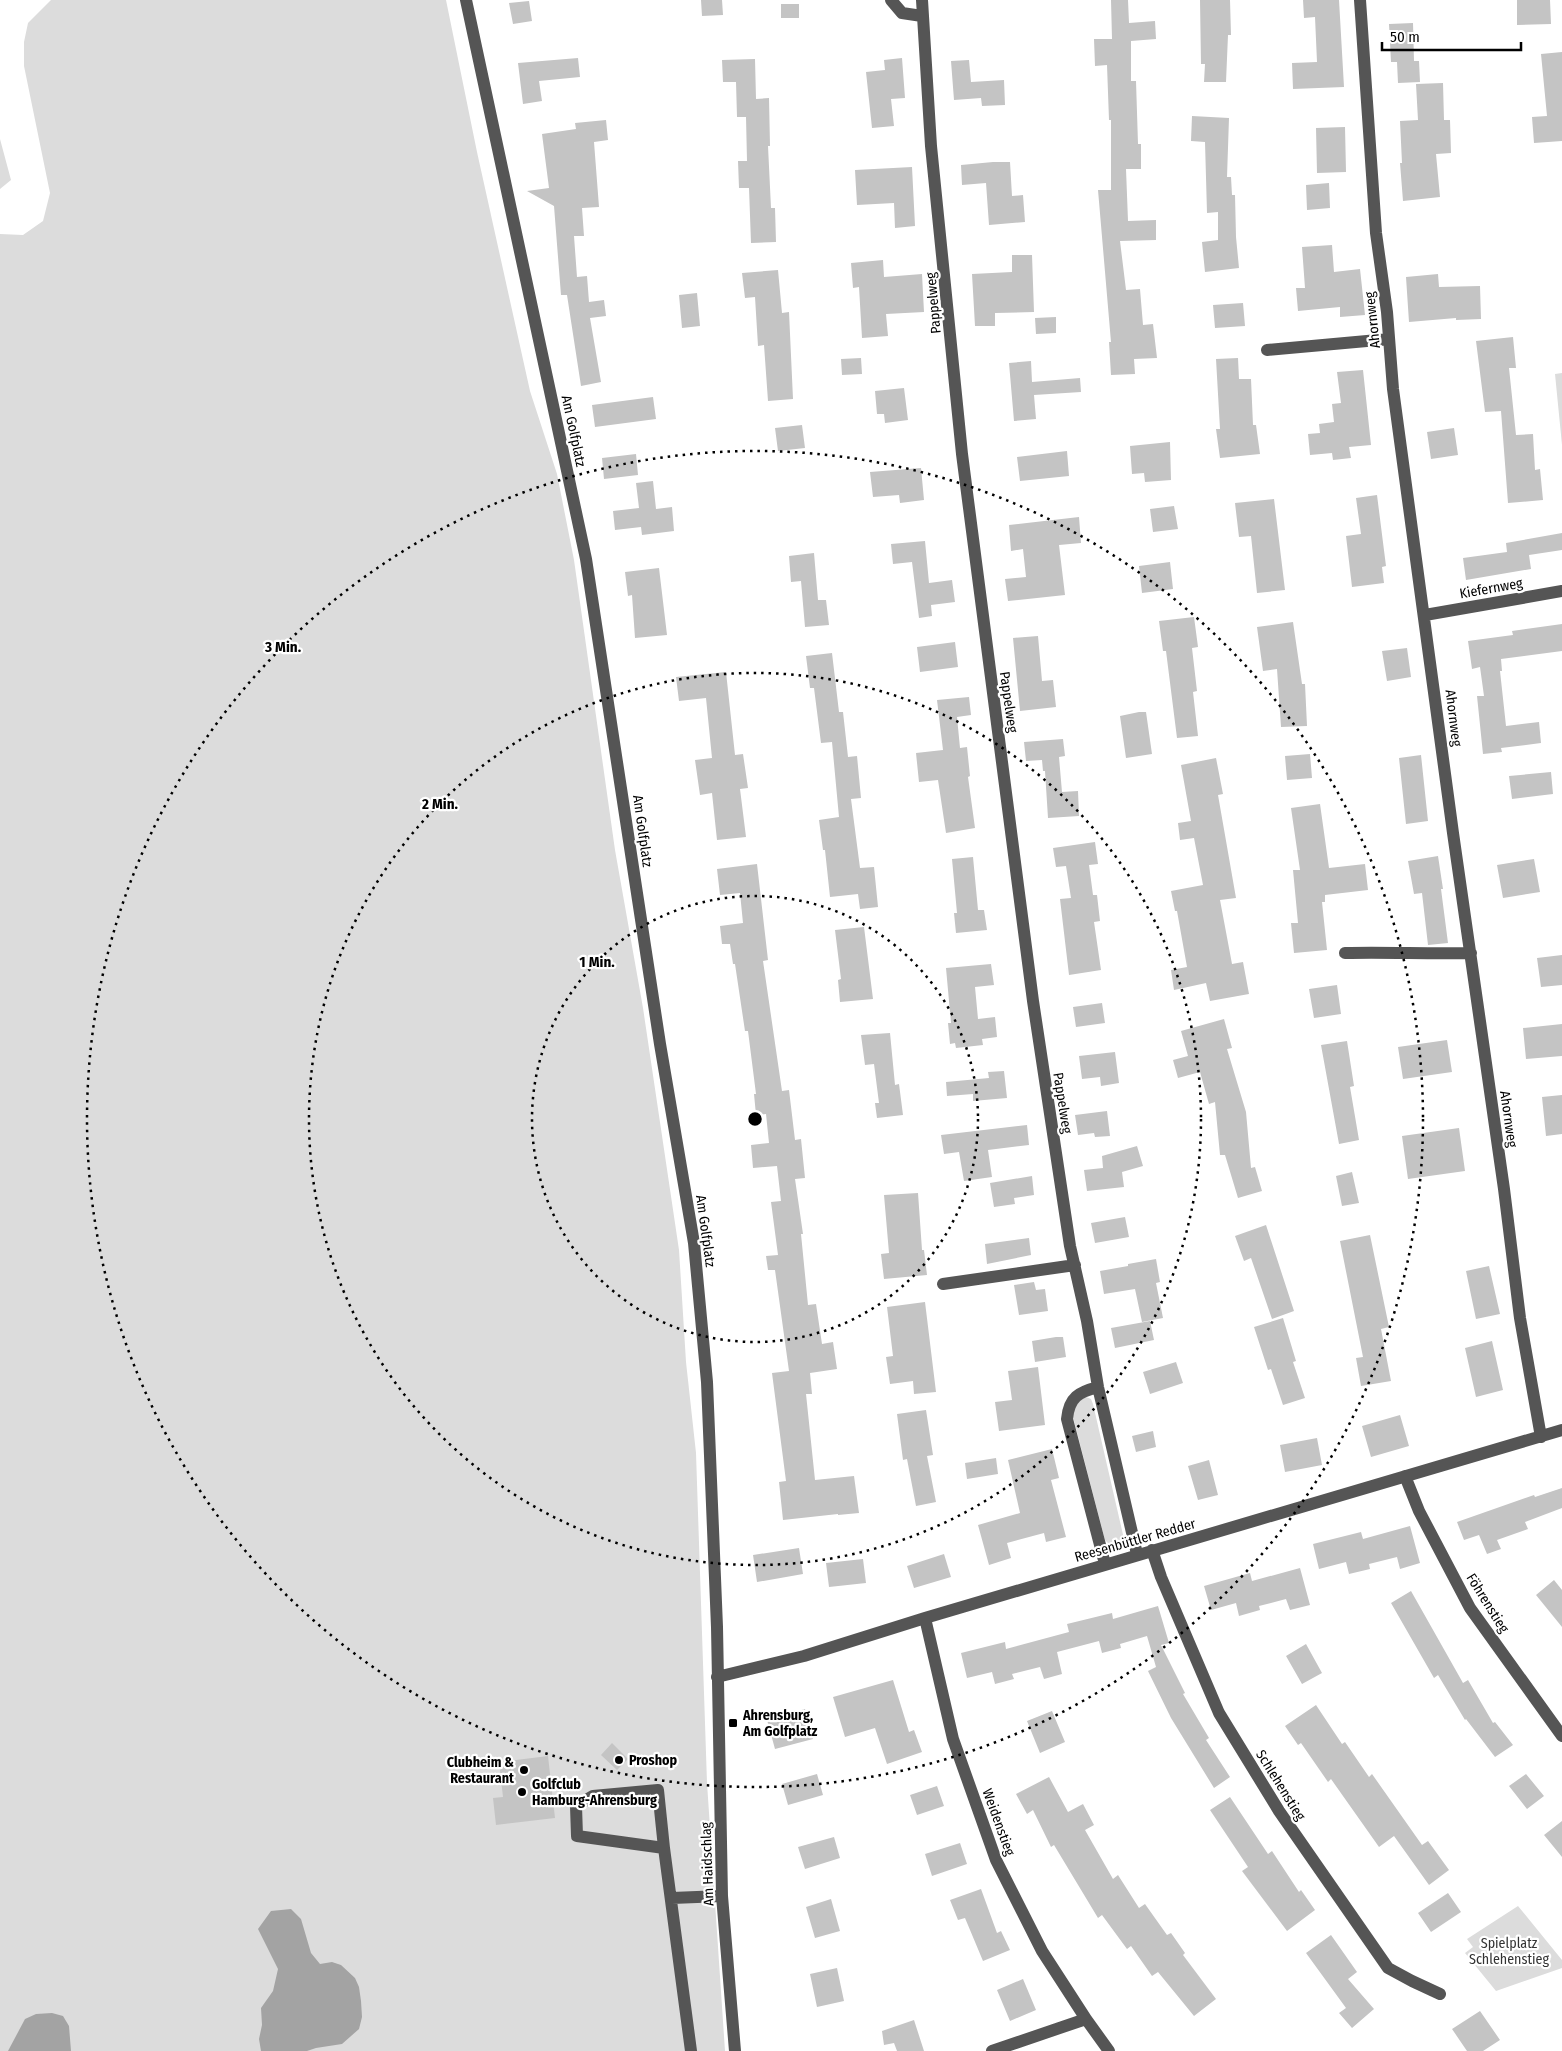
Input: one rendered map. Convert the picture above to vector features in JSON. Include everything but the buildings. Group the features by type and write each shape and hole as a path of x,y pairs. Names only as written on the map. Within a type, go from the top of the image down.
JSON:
{"street":[{"name":"Am Golfplatz","path":"466,0 586,559 660,1044 694,1244 707,1382 717,1676"},
{"path":"891,0 902,13 922,16"},
{"name":"Pappelweg","path":"922,0 931,146 962,454 1031,992 1074,1266 1087,1321 1098,1387 1137,1554"},
{"name":"Ahornweg","path":"1360,0 1376,225 1397,415 1520,1318 1541,1437"},
{"path":"1267,350 1389,340"},
{"name":"Kiefernweg","path":"1425,615 1562,591"},
{"path":"1345,953 1394,951 1419,954 1471,953"},
{"path":"943,1284 1074,1266"},
{"path":"1098,1387 1084,1391 1073,1398 1068,1408 1067,1419 1104,1564"},
{"name":"Reesenbüttler Redder","path":"717,1676 804,1656 1137,1554 1562,1430"},
{"name":"Föhrenstieg","path":"1405,1476 1419,1511 1470,1608 1562,1736"},
{"name":"Schlehenstieg","path":"1152,1550 1161,1577 1219,1713 1279,1811 1388,1968 1440,1994"},
{"name":"Weidenstieg","path":"924,1618 952,1738 996,1860 1042,1950 1109,2051"},
{"name":"Am Haidschlag","path":"717,1676 722,1896 735,2051"},
{"path":"664,1848 577,1836 576,1806 593,1796 658,1790 691,2051"},
{"path":"672,1898 722,1896"},
{"path":"992,2051 1086,2019"}],"green space":[{"name":"Golfclub Hamburg-Ahrensburg","path":"51,0 446,0 477,152 530,391 557,474 574,560 615,850 643,1008 679,1250 686,1362 696,1453 707,1783 725,2051 0,2051 0,234 23,235 43,221 50,193 24,66 24,42 28,23"},
{"path":"0,139 11,180 0,189"},
{"path":"1562,373 1562,445 1555,374"},
{"path":"1086,1397 1091,1399 1093,1404 1124,1539 1116,1546 1110,1545 1105,1540 1073,1417 1075,1403"},
{"name":"Spielplatz Schlehenstieg","path":"1518,1906 1562,1960 1562,1968 1496,1991 1465,1953 1473,1947 1467,1939"}],"shaded area":[{"path":"291,1909 301,1919 311,1953 320,1964 332,1962 341,1965 355,1978 359,1987 362,2017 359,2029 342,2044 307,2051 261,2051 259,2039 262,2025 261,2008 273,1991 278,1969 258,1929 271,1911"},
{"path":"52,2013 63,2016 69,2026 71,2051 8,2051 25,2019 36,2014"}],"place":[{"name":"Ahrensburg, Am Golfplatz","path":"733,1723"},
{"name":"Proshop","path":"619,1760"},
{"name":"Clubheim & Restaurant","path":"524,1770"},
{"name":"Golfclub Hamburg-Ahrensburg","path":"522,1792"}]}
